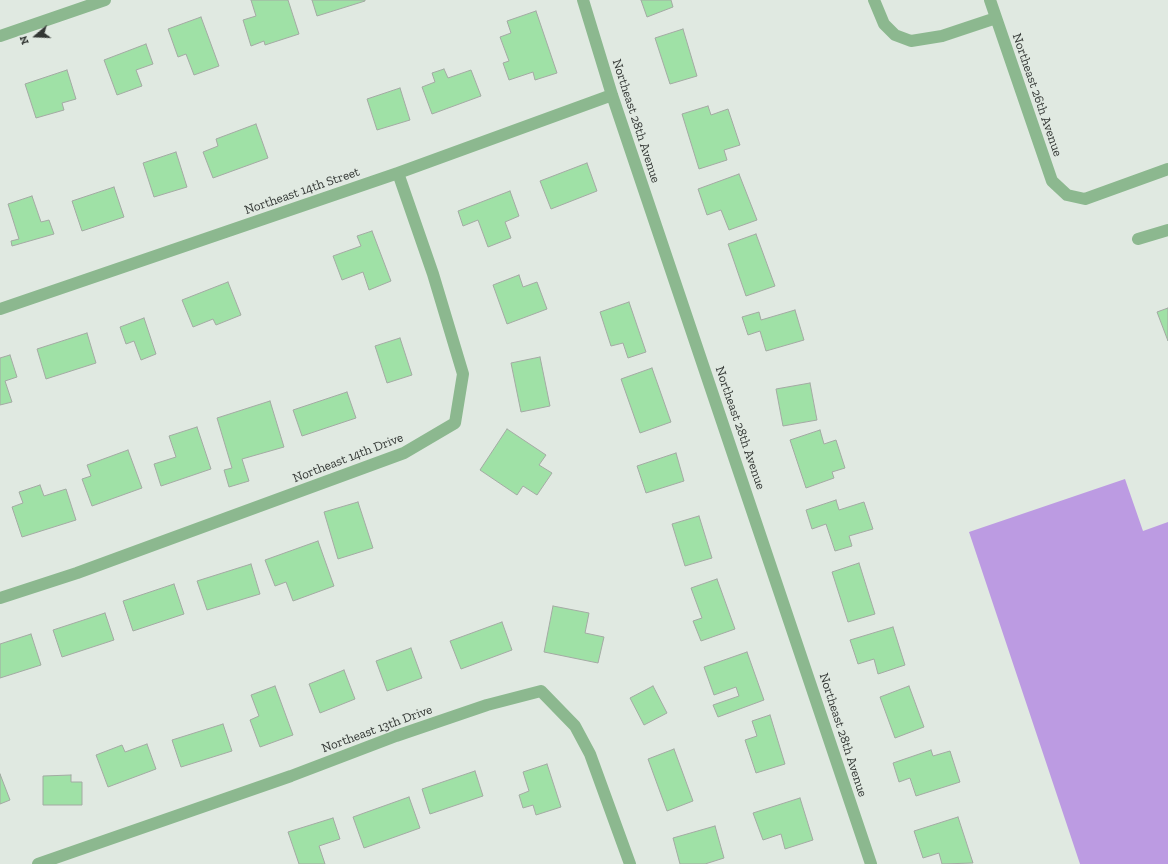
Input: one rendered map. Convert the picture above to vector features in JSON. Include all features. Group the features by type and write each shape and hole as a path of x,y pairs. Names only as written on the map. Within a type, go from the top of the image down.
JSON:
{"street":[{"path":"0,36 105,0"},
{"name":"Northeast 28th Avenue","path":"583,0 612,95 871,864"},
{"path":"874,0 884,24 895,35 911,41 942,36 996,18"},
{"name":"Northeast 26th Avenue","path":"990,0 1052,181 1067,195 1085,198 1168,169"},
{"name":"Northeast 14th Street","path":"0,309 398,173 612,95"},
{"name":"Northeast 14th Drive","path":"0,598 77,573 404,453 456,423 462,374 433,274 398,173"},
{"path":"1138,239 1168,230"},
{"name":"Northeast 13th Drive","path":"38,864 291,776 396,736 487,705 541,692 575,726 590,754 630,864"}],"shaded area":[{"path":"1125,479 1143,531 1168,522 1168,864 1080,864 969,532"}],"building":[{"path":"251,0 288,0 299,34 265,45 264,41 251,46 243,20 256,16"},
{"path":"312,0 365,0 365,1 317,16"},
{"path":"641,0 671,0 673,7 647,17"},
{"path":"536,11 557,73 535,80 533,72 509,80 503,63 509,61 500,37 511,33 507,21"},
{"path":"201,17 219,66 194,75 186,54 178,57 168,29"},
{"path":"683,29 697,76 670,84 655,38"},
{"path":"146,44 153,64 136,70 142,86 117,95 104,60"},
{"path":"444,69 448,78 471,70 481,96 432,114 422,87 435,82 432,73"},
{"path":"67,70 76,99 62,103 64,110 36,118 25,84"},
{"path":"400,88 410,120 377,130 367,99"},
{"path":"708,106 711,115 728,109 740,145 724,150 727,160 699,169 682,114"},
{"path":"256,124 268,158 213,178 203,152 218,146 216,139"},
{"path":"176,152 187,187 154,197 143,163"},
{"path":"587,163 597,191 551,209 540,181"},
{"path":"739,174 757,220 729,230 721,210 707,215 698,189"},
{"path":"114,187 124,217 82,231 72,201"},
{"path":"510,191 519,216 505,222 511,238 488,247 478,220 463,226 458,211"},
{"path":"32,196 41,222 49,220 54,234 12,246 11,241 19,239 8,204"},
{"path":"372,231 391,281 369,290 363,272 342,280 333,256 361,246 357,236"},
{"path":"756,234 775,286 746,296 728,244"},
{"path":"519,275 523,287 537,282 547,309 507,324 493,285"},
{"path":"228,282 241,315 216,325 213,319 193,327 182,300"},
{"path":"629,302 646,352 628,358 623,343 611,346 600,312"},
{"path":"1168,308 1168,341 1157,312"},
{"path":"795,310 804,340 766,351 760,331 748,335 742,317 759,312 761,320"},
{"path":"144,318 156,354 141,360 134,341 126,344 120,327"},
{"path":"87,333 96,363 46,379 37,349"},
{"path":"400,338 412,375 387,383 375,346"},
{"path":"10,355 17,377 5,381 12,402 0,405 0,358"},
{"path":"540,357 550,406 521,412 511,363"},
{"path":"652,368 671,422 640,433 621,379"},
{"path":"810,383 817,420 783,426 776,389"},
{"path":"347,392 356,418 302,436 293,410"},
{"path":"270,401 284,447 242,459 249,481 229,487 224,470 232,468 217,418"},
{"path":"197,427 211,469 161,486 154,464 176,457 169,436"},
{"path":"507,429 546,455 539,465 552,473 537,495 523,486 517,495 480,470"},
{"path":"820,430 824,444 836,440 845,468 832,472 834,478 806,488 790,440"},
{"path":"128,450 142,488 92,506 82,479 91,476 87,465"},
{"path":"676,453 684,481 646,493 637,466"},
{"path":"40,485 44,496 66,489 76,520 22,537 12,507 23,503 19,492"},
{"path":"836,500 839,510 864,502 873,529 849,536 852,546 835,551 826,524 812,529 806,510"},
{"path":"358,502 373,548 338,559 324,512"},
{"path":"699,516 712,558 685,566 672,524"},
{"path":"318,541 334,586 293,601 286,582 275,586 265,560"},
{"path":"859,563 875,614 848,622 832,572"},
{"path":"251,564 260,594 207,610 197,581"},
{"path":"717,579 735,629 701,641 693,621 702,618 691,588"},
{"path":"174,584 184,614 133,631 123,601"},
{"path":"553,606 589,613 585,633 604,637 598,663 544,652"},
{"path":"105,613 114,640 62,657 53,630"},
{"path":"502,622 512,650 461,669 450,641"},
{"path":"893,627 905,665 878,674 874,659 858,664 850,640"},
{"path":"31,634 41,665 0,678 0,644"},
{"path":"411,648 422,678 387,691 376,661"},
{"path":"747,652 764,700 718,717 713,705 739,696 736,687 714,695 704,667"},
{"path":"344,670 355,699 320,713 309,684"},
{"path":"275,686 293,735 260,747 250,720 259,716 251,695"},
{"path":"653,686 667,713 644,725 630,698"},
{"path":"909,686 924,727 895,738 880,697"},
{"path":"770,715 785,764 756,773 745,740 757,736 752,721"},
{"path":"223,724 232,751 181,767 172,740"},
{"path":"147,744 156,769 108,787 96,755 122,745 125,752"},
{"path":"674,749 693,801 667,811 648,759"},
{"path":"931,750 933,756 950,751 960,782 916,796 910,778 899,782 893,763"},
{"path":"547,764 561,807 536,815 533,805 523,808 519,795 529,791 523,772"},
{"path":"475,771 483,796 430,814 422,789"},
{"path":"0,774 10,800 0,804"},
{"path":"71,775 71,782 82,782 82,805 43,805 43,776"},
{"path":"409,797 420,828 364,848 353,817"},
{"path":"800,798 813,840 785,849 781,834 763,840 753,813"},
{"path":"958,817 973,863 942,864 939,853 923,858 914,831"},
{"path":"333,818 340,839 319,846 325,864 299,864 288,832"},
{"path":"715,826 724,858 705,864 680,864 673,838"}]}
